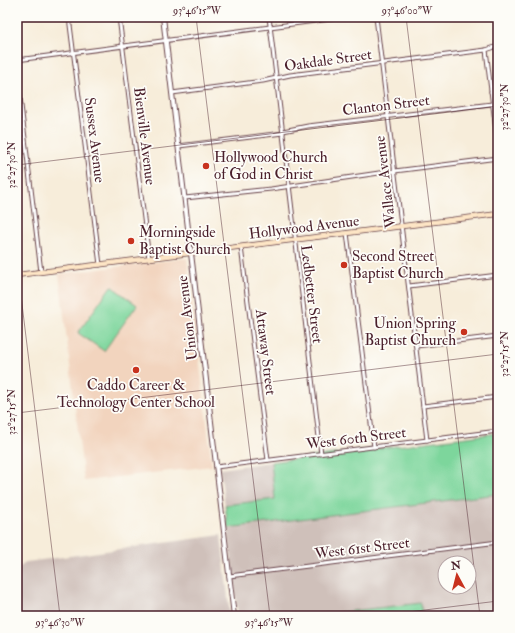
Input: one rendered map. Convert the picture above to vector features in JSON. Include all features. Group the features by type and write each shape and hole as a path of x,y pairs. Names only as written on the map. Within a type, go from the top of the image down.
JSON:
{"main road":[{"name":"Hollywood Avenue","path":"17,275 498,214"}],"street":[{"name":"Sussex Avenue","path":"69,17 100,265"},
{"name":"Bienville Avenue","path":"119,17 149,259"},
{"name":"Union Avenue","path":"163,17 234,616"},
{"name":"Ledbetter Street","path":"269,17 294,240 321,454"},
{"path":"17,60 346,17"},
{"name":"Wallace Avenue","path":"376,17 427,440"},
{"name":"Oakdale Street","path":"172,93 276,78 290,74 486,50 498,46"},
{"path":"486,50 498,146"},
{"path":"17,72 41,272"},
{"path":"491,92 498,90"},
{"name":"Clanton Street","path":"179,146 283,132 299,127 492,104"},
{"path":"185,198 271,189 289,185 498,158"},
{"path":"347,233 374,447"},
{"name":"Attaway Street","path":"241,247 268,460"},
{"path":"409,286 498,275"},
{"path":"416,346 498,336"},
{"path":"423,406 498,397"},
{"name":"West 60th Street","path":"216,467 498,431"},
{"name":"West 61st Street","path":"229,576 498,542"}],"shaded area":[{"name":"Caddo Career & Technology Center School","path":"187,258 212,466 84,481 59,274"},
{"path":"271,462 275,499 225,505 220,469"},
{"path":"498,494 498,616 422,616 420,603 307,616 238,616 228,528"},
{"path":"221,535 230,616 17,616 17,569 27,562"}],"green space":[{"path":"271,17 328,17 271,24"},
{"path":"111,286 137,305 104,351 78,333"},
{"path":"498,433 498,494 228,528 225,505 275,499 271,462"},
{"path":"421,603 422,616 307,616"}],"place":[{"name":"Hollywood Church of God in Christ","path":"206,166"},
{"name":"Morningside Baptist Church","path":"131,241"},
{"name":"Second Street Baptist Church","path":"344,265"},
{"name":"Union Spring Baptist Church","path":"464,332"},
{"name":"Caddo Career & Technology Center School","path":"136,370"}]}
